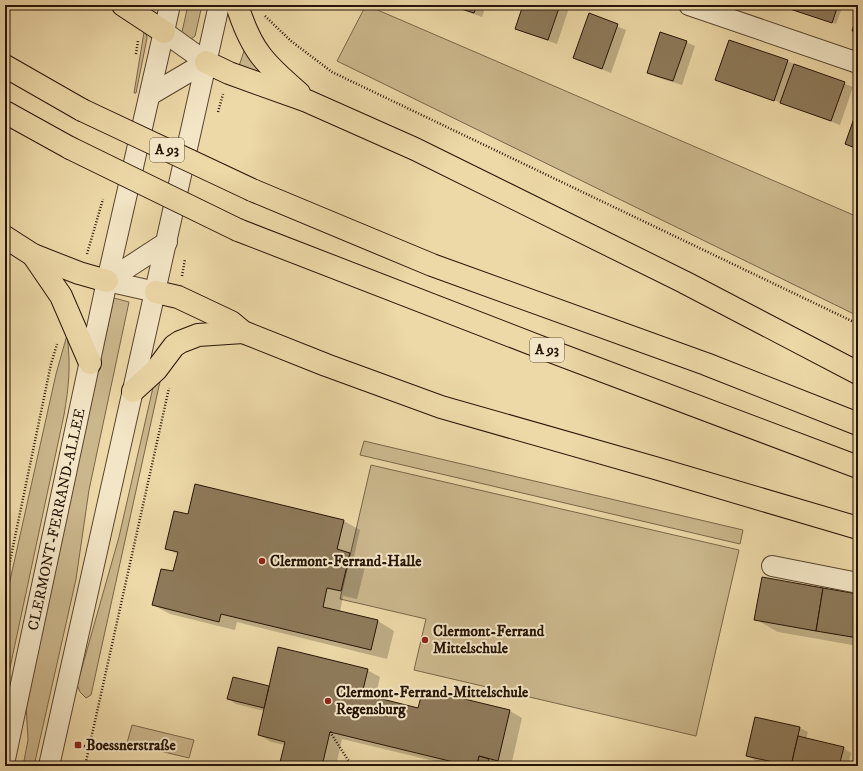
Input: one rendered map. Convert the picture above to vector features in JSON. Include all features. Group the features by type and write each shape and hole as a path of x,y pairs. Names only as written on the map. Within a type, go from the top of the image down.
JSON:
{"highway":[{"path":"123,5 164,32"},
{"path":"237,5 245,31 261,57 269,67 307,101"},
{"path":"206,62 229,73 307,101 415,149 684,282 858,374"},
{"name":"A 93","path":"5,66 82,110 252,190 432,264 706,364 858,424"},
{"name":"A 93","path":"5,112 70,148 238,230 538,347 858,467"},
{"path":"5,237 32,255 79,272 107,280"},
{"path":"32,255 61,296 90,363"},
{"path":"156,292 178,297 231,322 243,332 326,365 441,406 858,528"},
{"path":"134,391 156,370 174,346 180,342 198,335 243,332"}],"street":[{"name":"CLERMONT-FERRAND-ALLEE","path":"5,759 107,280 170,5"},
{"path":"49,766 219,5"},
{"path":"689,5 858,63"},
{"path":"164,32 206,62"},
{"path":"150,95 206,62"},
{"path":"107,280 167,242"},
{"path":"107,280 156,292"},
{"path":"772,566 858,583"}],"path":[{"path":"260,11 291,41 332,72 858,324"},
{"path":"330,732 352,766"},
{"path":"78,745 89,747"}],"shaded area":[{"path":"188,5 202,5 195,36 190,40 182,32"},
{"path":"366,5 858,217 858,316 337,61"},
{"path":"145,26 147,38 136,93 134,93"},
{"path":"245,48 271,80 239,66"},
{"path":"114,298 129,302 89,490 76,579 34,766 23,766 28,740 26,704 29,684"},
{"path":"67,335 69,375 64,415 5,691 5,603 56,374"},
{"path":"163,368 91,695 86,698 80,692 77,685 119,537 154,383"},
{"path":"364,441 743,530 740,544 360,455"},
{"path":"371,465 739,550 696,736 414,670 426,619 340,599"},
{"path":"132,725 194,740 189,758 127,743"}],"building":[{"path":"449,5 477,5 474,13"},
{"path":"523,5 560,5 548,40 515,29"},
{"path":"788,5 838,5 832,23 787,8"},
{"path":"858,11 858,33 852,31"},
{"path":"589,13 618,24 602,69 573,58"},
{"path":"660,32 687,41 673,81 647,73"},
{"path":"729,40 788,60 774,101 715,80"},
{"path":"794,64 845,82 831,121 780,103"},
{"path":"858,107 858,149 845,144"},
{"name":"Clermont-Ferrand-Halle","path":"195,484 344,520 337,549 350,553 341,591 327,588 323,607 378,620 371,650 221,614 219,622 152,605 161,569 173,571 178,552 165,549 174,511 188,514"},
{"path":"762,577 823,588 816,631 754,620"},
{"path":"823,588 858,594 858,638 816,631"},
{"name":"Clermont-Ferrand-Mittelschule Regensburg","path":"278,647 368,669 362,694 418,708 423,689 510,710 498,761 479,756 477,766 470,766 330,732 322,766 279,766 285,742 258,735"},
{"path":"233,677 269,686 264,708 227,699"},
{"path":"755,717 800,727 791,766 746,756"},
{"path":"798,736 844,747 839,766 791,766"},
{"path":"479,756 489,759 487,766 477,766"}],"place":[{"name":"Clermont-Ferrand-Halle","path":"262,561"},
{"name":"Clermont-Ferrand Mittelschule","path":"425,640"},
{"name":"Clermont-Ferrand-Mittelschule Regensburg","path":"328,701"},
{"name":"Boessnerstraße","path":"78,745"}]}
